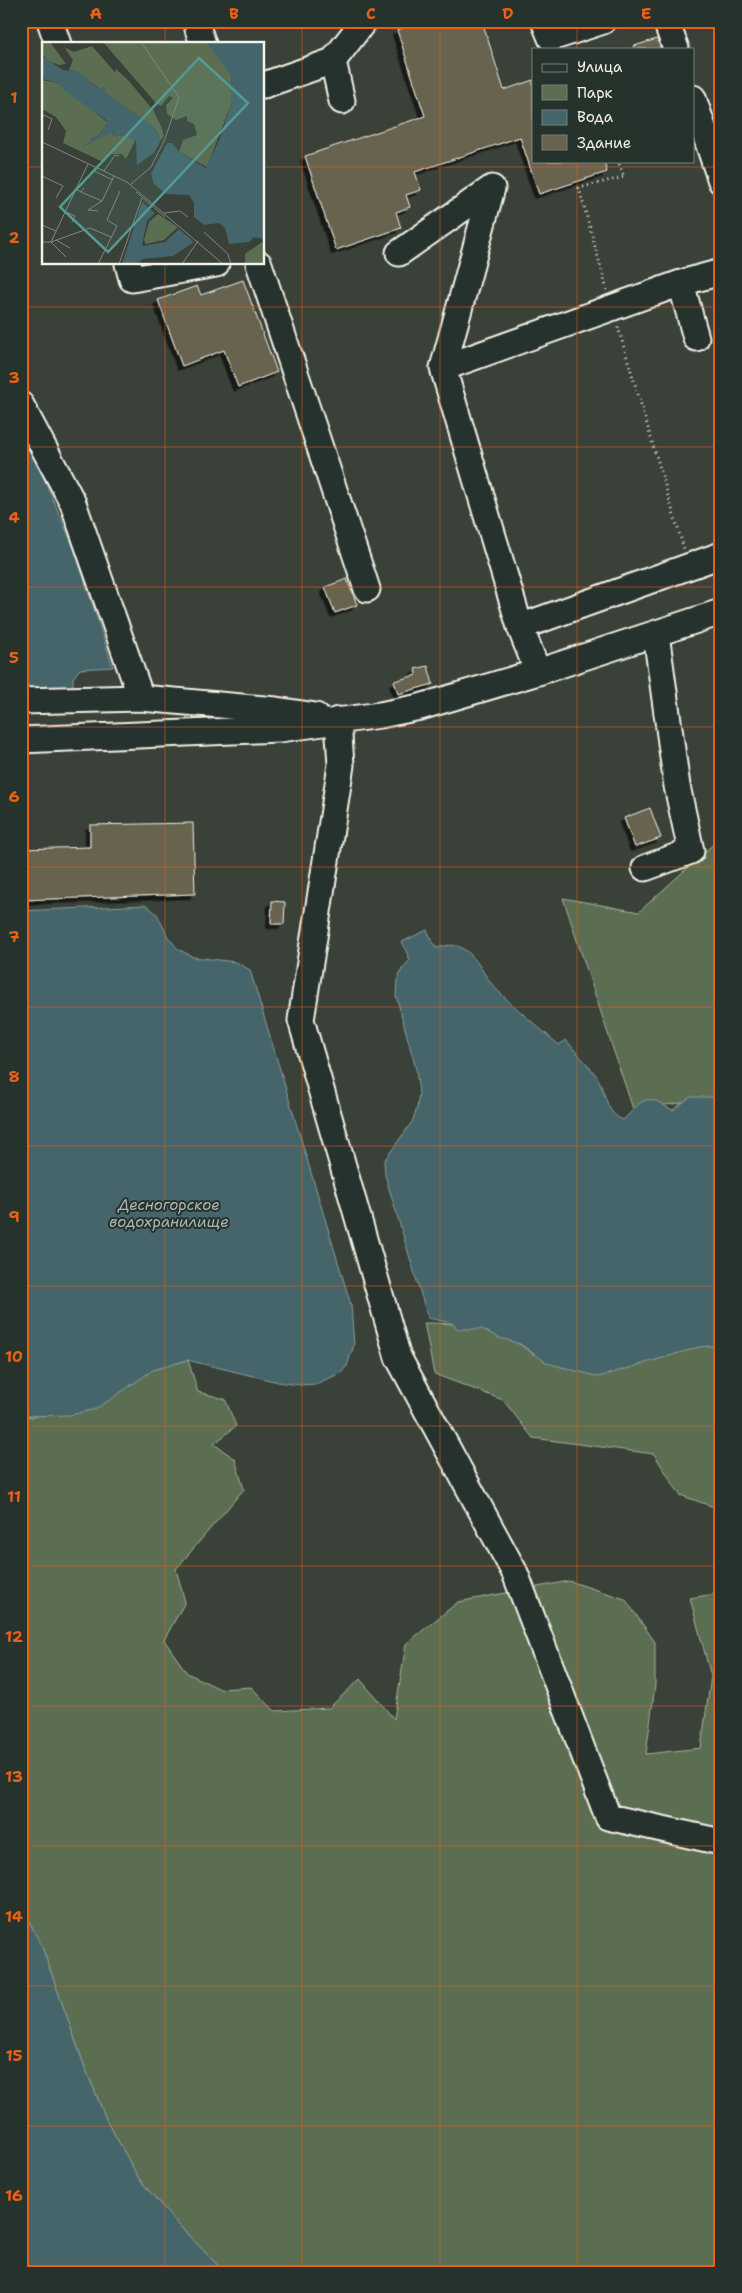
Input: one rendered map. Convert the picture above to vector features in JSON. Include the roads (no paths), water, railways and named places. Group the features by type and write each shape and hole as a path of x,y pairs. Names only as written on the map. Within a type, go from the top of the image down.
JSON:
{"street":[{"path":"50,21 57,42"},
{"path":"265,85 333,61 364,21"},
{"path":"544,21 551,38 603,21"},
{"path":"666,21 676,48"},
{"path":"333,61 342,101"},
{"path":"694,101 721,181"},
{"path":"399,252 492,188 443,368 520,627 538,672"},
{"path":"128,265 132,279 210,265"},
{"path":"259,265 367,590"},
{"path":"443,368 681,283 721,272"},
{"path":"681,283 696,338"},
{"path":"21,404 72,503 141,698"},
{"path":"520,627 721,555"},
{"path":"21,740 280,729 380,715 420,707 538,672 721,612"},
{"path":"646,868 691,851 678,786 656,634"},
{"path":"21,701 141,698 269,709 338,720"},
{"path":"338,720 340,765 301,1020 398,1356 515,1573 608,1817 721,1842"}],"water":[{"path":"21,435 42,474 74,548 113,667 80,669 73,678 73,688 21,689"},
{"name":"Десногорское водохранилище","path":"146,905 157,914 168,937 178,949 193,957 236,962 250,970 351,1305 354,1345 347,1366 341,1373 316,1384 300,1385 278,1382 187,1360 153,1370 96,1409 70,1415 21,1416 21,911"},
{"path":"427,930 436,948 449,945 462,948 468,952 492,984 519,1011 559,1045 566,1040 599,1080 609,1106 617,1117 623,1120 638,1104 647,1100 659,1102 673,1110 690,1097 721,1097 721,1345 699,1347 599,1377 547,1363 520,1344 497,1337 482,1329 458,1329 452,1323 428,1318 385,1175 384,1161 412,1122 417,1108 419,1093 416,1069 396,995 397,980 402,969 410,960 402,942"},
{"path":"21,1905 42,1947 84,2065 106,2119 139,2179 171,2217 224,2272 21,2272"}]}
